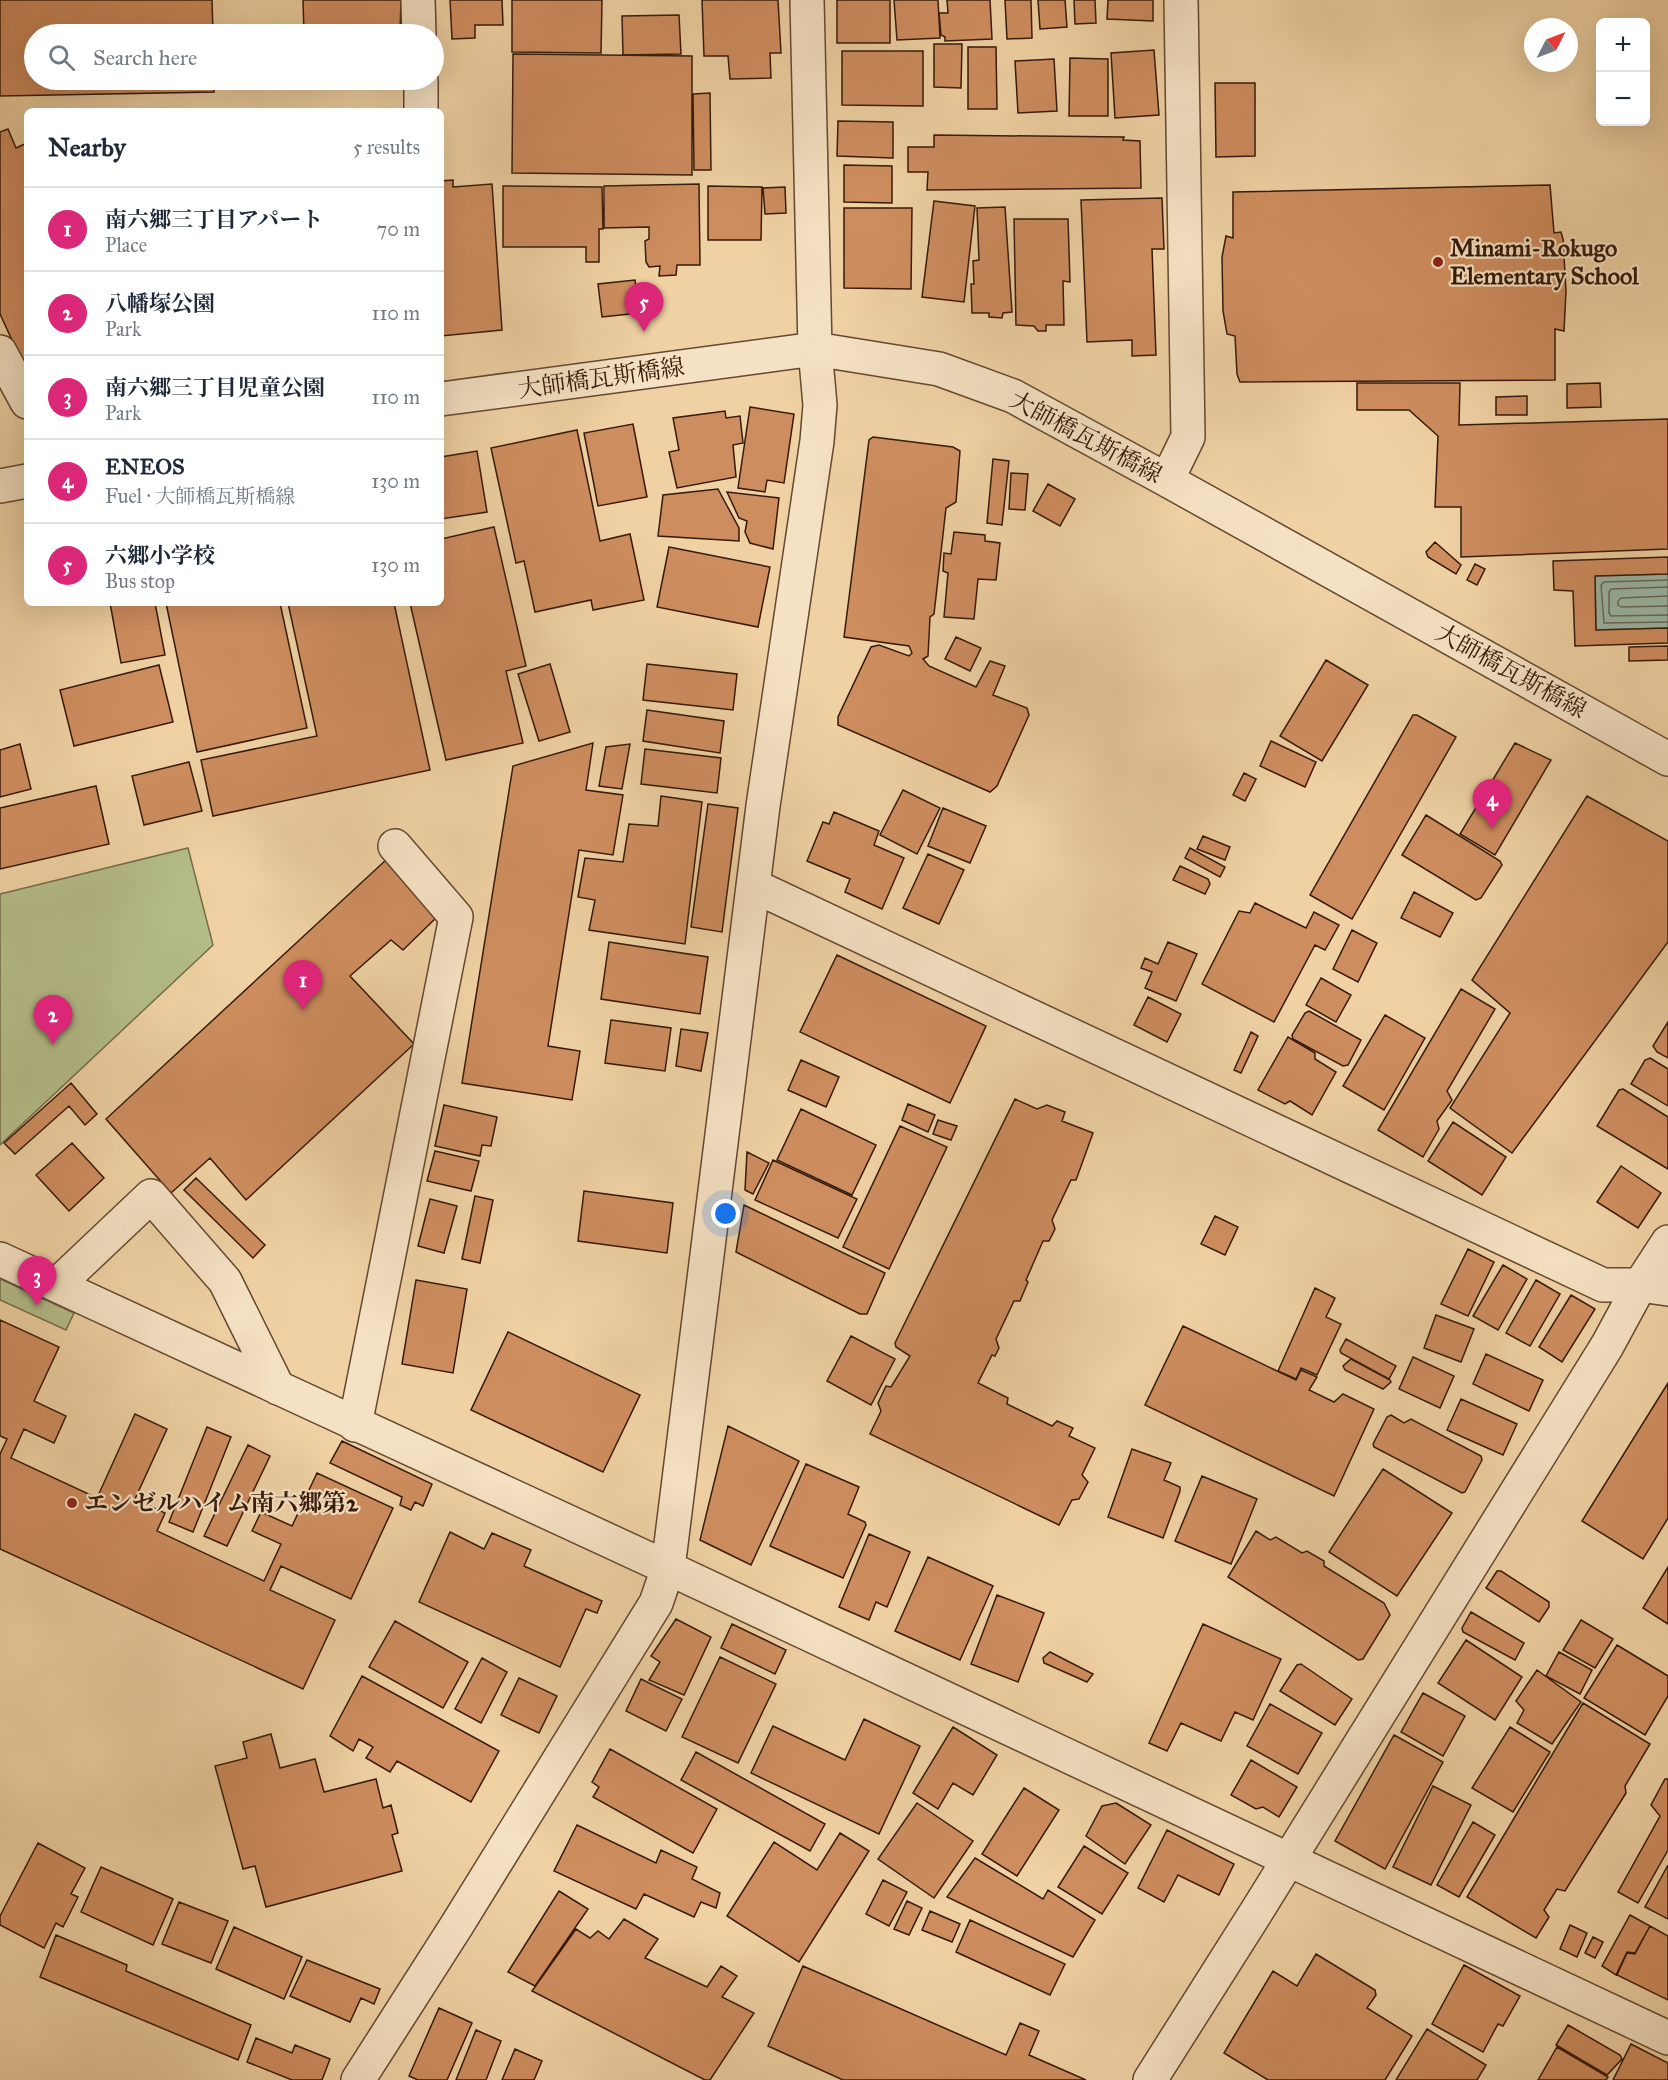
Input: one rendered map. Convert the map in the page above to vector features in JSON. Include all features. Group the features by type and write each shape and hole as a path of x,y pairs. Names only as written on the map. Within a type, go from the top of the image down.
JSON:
{"street":[{"path":"418,0 419,24"},
{"path":"358,2080 656,1603 668,1568 763,806 817,441 819,405 815,349 807,0"},
{"path":"1167,480 1188,437 1180,0"},
{"path":"421,90 422,108"},
{"name":"大師橋瓦斯橋線","path":"444,399 815,349 939,369 1013,396 1668,759"},
{"path":"0,352 24,396"},
{"path":"0,486 24,482"},
{"path":"355,1425 456,917 395,846"},
{"path":"753,886 1603,1285 1654,1287"},
{"path":"57,1286 151,1196 225,1281 278,1388"},
{"path":"1150,2080 1607,1346 1654,1287 1668,1242"},
{"path":"0,1259 668,1568 1668,2038"}],"green space":[{"path":"188,848 213,945 0,1145 0,894"},
{"path":"0,1279 74,1313 66,1330 0,1300"}],"water":[{"path":"1668,574 1668,628 1596,630 1595,576"}],"building":[{"path":"0,0 212,0 213,24 24,24 24,90 214,90 214,92 0,96"},
{"path":"303,0 401,0 400,24 304,24"},
{"path":"450,0 502,0 503,25 475,25 475,38 452,39"},
{"path":"512,0 602,0 601,53 512,52"},
{"path":"702,0 778,0 781,53 770,53 771,78 730,79 728,56 704,56"},
{"path":"837,0 890,0 890,43 837,43"},
{"path":"894,0 938,0 940,38 897,40"},
{"path":"947,0 990,0 992,39 945,41 945,37 941,35 939,13 948,13"},
{"path":"1005,0 1031,0 1032,38 1007,39"},
{"path":"1038,0 1065,0 1067,27 1040,29"},
{"path":"1074,0 1095,0 1096,23 1075,24"},
{"path":"1108,0 1153,0 1153,21 1107,19"},
{"path":"679,15 681,54 623,55 622,16"},
{"path":"934,44 962,44 961,88 934,87"},
{"path":"968,47 996,47 997,109 968,109"},
{"path":"1154,50 1159,115 1115,118 1111,53"},
{"path":"842,51 923,51 923,106 842,105"},
{"path":"513,54 692,56 692,175 512,173"},
{"path":"1070,58 1108,59 1108,116 1069,116"},
{"path":"1054,59 1057,111 1018,113 1015,61"},
{"path":"1215,83 1255,83 1255,156 1216,157"},
{"path":"710,93 711,170 694,170 693,94"},
{"path":"838,121 893,122 893,158 837,156"},
{"path":"8,129 16,148 24,144 24,361 22,362 0,314 0,132"},
{"path":"934,135 1124,137 1123,140 1140,141 1141,188 927,190 928,172 908,172 908,147 934,147"},
{"path":"844,165 892,166 892,203 844,202"},
{"path":"453,180 453,187 492,184 502,330 444,336 444,181"},
{"path":"699,184 700,265 677,265 676,275 659,276 660,266 649,267 646,262 645,241 649,239 649,227 604,228 604,186"},
{"path":"1550,185 1554,233 1561,232 1563,239 1566,291 1564,331 1555,329 1555,380 1240,382 1237,374 1235,336 1227,334 1223,311 1222,257 1226,236 1233,238 1233,192"},
{"path":"503,186 602,187 603,229 599,229 599,262 586,262 586,247 503,247"},
{"path":"708,186 762,187 761,240 708,240"},
{"path":"785,187 786,213 765,214 763,188"},
{"path":"1162,198 1164,249 1152,249 1156,355 1132,356 1132,340 1087,342 1081,200"},
{"path":"934,201 975,206 964,302 922,297"},
{"path":"1005,207 1012,312 1003,313 1002,318 989,317 989,313 972,313 973,261 979,260 977,208"},
{"path":"844,208 912,208 911,289 844,288"},
{"path":"1014,219 1068,219 1070,282 1063,281 1064,325 1046,325 1046,331 1038,331 1034,326 1016,325"},
{"path":"635,280 639,313 602,317 598,284"},
{"path":"1357,383 1460,383 1459,425 1668,419 1668,549 1461,557 1461,507 1435,507 1438,436 1409,410 1357,410"},
{"path":"1600,383 1601,407 1567,408 1567,384"},
{"path":"1527,396 1527,415 1496,415 1496,397"},
{"path":"750,407 794,414 784,483 767,480 765,492 738,488"},
{"path":"725,411 726,418 740,416 743,443 733,445 736,477 677,488 669,452 679,450 673,418"},
{"path":"633,424 647,497 598,506 584,433"},
{"path":"577,430 600,541 630,534 644,600 593,610 591,600 535,612 524,561 516,563 491,448"},
{"path":"873,437 953,447 960,451 956,502 946,508 934,614 930,617 928,656 923,659 929,666 976,687 990,661 1005,666 993,695 1027,708 1029,715 997,786 990,792 838,725 838,717 871,647 879,645 909,656 912,653 909,646 844,637 869,440"},
{"path":"477,451 487,512 444,519 444,456"},
{"path":"993,459 1009,461 1002,525 987,523"},
{"path":"1011,473 1028,474 1025,510 1009,509"},
{"path":"1048,484 1075,499 1060,526 1033,511"},
{"path":"718,489 739,528 739,541 658,536 663,495"},
{"path":"727,492 779,498 773,549 750,543 745,532 747,521 739,518"},
{"path":"494,527 526,666 506,671 523,743 446,760 411,606 444,606 444,538"},
{"path":"954,532 985,535 985,541 1000,543 996,580 978,579 974,619 944,617 948,573 943,571 944,553 951,554"},
{"path":"1435,542 1461,565 1456,574 1428,557 1426,552"},
{"path":"669,547 770,567 758,627 657,607"},
{"path":"1668,557 1668,574 1595,576 1596,630 1668,628 1668,643 1575,646 1573,591 1554,590 1553,561"},
{"path":"1475,564 1485,569 1477,585 1467,580"},
{"path":"111,606 156,606 165,655 121,663"},
{"path":"167,606 281,606 307,728 197,752"},
{"path":"289,606 395,606 430,770 213,816 201,760 317,736"},
{"path":"956,637 981,648 970,671 945,659"},
{"path":"1668,646 1668,660 1629,661 1629,647"},
{"path":"1326,660 1368,685 1322,761 1280,736"},
{"path":"550,664 570,732 539,741 518,674"},
{"path":"647,664 737,674 733,710 643,700"},
{"path":"159,665 173,722 74,746 60,690"},
{"path":"647,710 724,721 720,753 643,741"},
{"path":"1413,715 1417,715 1456,737 1352,919 1310,895"},
{"path":"1271,741 1316,762 1305,787 1260,766"},
{"path":"593,743 586,790 623,795 613,855 579,850 548,1046 580,1051 572,1100 462,1083 513,766"},
{"path":"1515,743 1551,760 1495,855 1460,834"},
{"path":"20,744 31,789 0,797 0,750"},
{"path":"630,744 622,789 599,786 606,747"},
{"path":"645,749 721,758 717,793 641,784"},
{"path":"189,762 202,811 144,825 132,776"},
{"path":"1244,773 1256,779 1245,801 1233,795"},
{"path":"96,786 109,844 0,869 0,808"},
{"path":"903,790 940,808 917,854 880,835"},
{"path":"661,796 702,802 685,944 589,930 595,900 578,897 585,858 623,862 629,824 658,826"},
{"path":"1587,796 1668,841 1668,942 1512,1153 1450,1108 1510,1013 1472,980"},
{"path":"708,804 738,808 722,932 691,927"},
{"path":"943,808 986,826 970,863 928,846"},
{"path":"834,812 879,831 874,845 904,858 882,909 845,892 850,879 807,861 823,822 829,824"},
{"path":"1426,815 1500,861 1502,865 1481,898 1476,900 1402,855"},
{"path":"1203,836 1230,847 1225,860 1197,849"},
{"path":"1190,848 1225,867 1220,877 1185,858"},
{"path":"928,854 964,870 939,924 903,908"},
{"path":"387,859 439,915 403,950 391,940 350,976 414,1044 246,1200 210,1158 171,1193 106,1119"},
{"path":"1180,866 1208,879 1210,884 1205,894 1173,880"},
{"path":"1414,892 1453,913 1440,937 1401,918"},
{"path":"1255,903 1306,928 1314,912 1339,925 1325,950 1315,945 1274,1022 1202,984 1239,911 1250,913"},
{"path":"1352,930 1377,943 1358,982 1333,969"},
{"path":"609,942 708,957 700,1014 601,999"},
{"path":"1168,942 1197,954 1176,1001 1145,988 1152,972 1141,968 1145,958 1158,964"},
{"path":"837,955 986,1026 950,1103 800,1032"},
{"path":"1321,978 1351,995 1336,1022 1306,1005"},
{"path":"1461,989 1495,1009 1447,1091 1452,1100 1437,1121 1439,1129 1423,1157 1378,1130"},
{"path":"1148,997 1181,1014 1167,1042 1134,1025"},
{"path":"1309,1011 1361,1040 1348,1065 1343,1066 1293,1039 1292,1035 1305,1013"},
{"path":"1385,1015 1425,1038 1384,1110 1343,1086"},
{"path":"611,1020 671,1028 665,1071 605,1063"},
{"path":"1668,1022 1668,1058 1657,1052 1653,1046"},
{"path":"681,1029 708,1033 701,1071 676,1066"},
{"path":"1251,1032 1258,1036 1241,1073 1234,1070"},
{"path":"1288,1037 1315,1053 1315,1059 1336,1072 1312,1115 1290,1101 1285,1104 1258,1090"},
{"path":"1650,1058 1668,1069 1668,1106 1631,1084 1645,1060"},
{"path":"801,1060 839,1077 826,1107 788,1090"},
{"path":"71,1083 97,1114 85,1125 69,1106 15,1154 4,1143"},
{"path":"1623,1089 1668,1117 1668,1169 1597,1126 1619,1090"},
{"path":"1015,1099 1037,1109 1047,1105 1065,1112 1062,1121 1093,1133 1076,1180 1071,1180 1052,1220 1055,1229 1049,1241 1043,1241 1026,1280 1028,1282 1020,1301 1014,1301 996,1339 999,1348 995,1356 992,1355 978,1383 1008,1398 1007,1404 1052,1426 1057,1421 1073,1428 1069,1436 1095,1448 1082,1475 1088,1482 1079,1499 1072,1500 1059,1525 870,1434 881,1411 878,1403 886,1386 891,1387 910,1356 896,1347 895,1343"},
{"path":"908,1104 935,1115 928,1132 902,1120"},
{"path":"444,1105 497,1117 491,1146 482,1145 480,1156 435,1146"},
{"path":"801,1109 876,1145 852,1195 777,1160"},
{"path":"938,1120 957,1126 951,1140 933,1134"},
{"path":"1453,1122 1506,1157 1482,1195 1428,1161"},
{"path":"900,1126 947,1147 889,1269 843,1247"},
{"path":"72,1143 104,1178 69,1211 36,1175"},
{"path":"435,1151 479,1161 471,1191 427,1181"},
{"path":"747,1152 769,1163 753,1194 745,1190"},
{"path":"773,1160 857,1199 838,1238 755,1200"},
{"path":"1621,1166 1661,1193 1638,1228 1597,1202"},
{"path":"196,1178 265,1245 253,1258 184,1190"},
{"path":"584,1191 673,1203 667,1253 578,1241"},
{"path":"475,1196 493,1200 480,1263 462,1259"},
{"path":"430,1199 457,1206 444,1253 418,1246"},
{"path":"744,1205 885,1273 867,1314 860,1314 736,1252"},
{"path":"1215,1216 1238,1227 1225,1255 1201,1244"},
{"path":"1468,1249 1494,1262 1468,1316 1441,1304"},
{"path":"1503,1265 1527,1279 1498,1330 1473,1316"},
{"path":"416,1280 467,1289 453,1373 402,1364"},
{"path":"1536,1280 1560,1294 1530,1346 1506,1333"},
{"path":"1315,1288 1335,1298 1326,1317 1341,1324 1317,1375 1301,1368 1296,1379 1278,1371"},
{"path":"1571,1295 1595,1309 1562,1362 1539,1347"},
{"path":"1436,1315 1474,1329 1461,1362 1424,1348"},
{"name":"エンゼルハイム南六郷第2","path":"0,1320 59,1347 34,1401 66,1416 54,1443 24,1429 11,1458 97,1498 135,1414 167,1429 135,1499 165,1513 157,1531 264,1581 281,1544 252,1531 261,1512 292,1526 317,1473 393,1508 351,1599 281,1566 270,1590 335,1620 303,1689 0,1549 0,1454 7,1439 0,1436"},
{"path":"1183,1326 1296,1380 1301,1370 1317,1377 1309,1390 1334,1402 1343,1394 1374,1409 1334,1496 1145,1405"},
{"path":"508,1332 640,1395 603,1472 471,1410"},
{"path":"851,1336 895,1359 871,1405 827,1381"},
{"path":"1346,1339 1396,1366 1389,1379 1341,1353 1340,1350"},
{"path":"1486,1354 1543,1380 1529,1411 1473,1384"},
{"path":"1413,1357 1454,1376 1440,1408 1399,1389"},
{"path":"1351,1359 1391,1382 1383,1389 1345,1370 1343,1366"},
{"path":"1668,1383 1668,1518 1643,1559 1582,1521"},
{"path":"1461,1399 1517,1424 1503,1455 1447,1430"},
{"path":"1391,1415 1404,1423 1411,1419 1481,1456 1482,1460 1465,1492 1462,1493 1374,1447 1373,1444 1387,1417"},
{"path":"728,1426 799,1461 751,1565 700,1540"},
{"path":"207,1427 231,1437 193,1532 169,1522"},
{"path":"342,1441 432,1484 423,1506 415,1502 411,1510 400,1505 402,1497 330,1463"},
{"path":"248,1445 270,1456 227,1546 204,1536"},
{"path":"1132,1449 1171,1463 1164,1480 1180,1487 1163,1538 1108,1517"},
{"path":"806,1464 859,1487 848,1514 865,1522 866,1525 843,1578 770,1546"},
{"path":"1383,1469 1452,1513 1397,1596 1329,1552"},
{"path":"1202,1476 1257,1499 1231,1564 1175,1541"},
{"path":"1256,1531 1270,1540 1276,1537 1302,1553 1307,1551 1324,1561 1324,1566 1384,1603 1390,1615 1363,1659 1358,1660 1228,1577"},
{"path":"450,1532 484,1549 492,1533 531,1550 524,1566 602,1601 597,1613 586,1609 560,1667 419,1602"},
{"path":"869,1534 910,1552 887,1607 876,1602 869,1620 839,1607"},
{"path":"928,1557 993,1586 960,1660 895,1631"},
{"path":"1668,1567 1668,1624 1643,1608"},
{"path":"1497,1571 1501,1571 1549,1602 1549,1607 1539,1622 1486,1588"},
{"path":"997,1595 1044,1613 1018,1682 971,1664"},
{"path":"1471,1612 1524,1643 1515,1660 1463,1632 1462,1628"},
{"path":"676,1619 711,1637 684,1695 649,1680 660,1662 651,1656"},
{"path":"1581,1620 1613,1639 1595,1668 1563,1650"},
{"path":"395,1621 468,1662 443,1708 369,1667"},
{"path":"732,1624 786,1650 775,1674 721,1648"},
{"path":"1203,1624 1281,1659 1253,1720 1235,1712 1221,1741 1181,1723 1167,1751 1149,1743"},
{"path":"1466,1640 1522,1677 1495,1720 1438,1683"},
{"path":"1617,1645 1668,1676 1668,1696 1645,1735 1584,1698"},
{"path":"1050,1652 1093,1674 1087,1682 1044,1663 1043,1658"},
{"path":"1559,1652 1592,1670 1580,1694 1546,1676"},
{"path":"720,1657 776,1684 738,1763 682,1737"},
{"path":"482,1658 507,1672 481,1723 455,1709"},
{"path":"1301,1664 1352,1699 1335,1725 1280,1691 1297,1665"},
{"path":"1537,1670 1581,1702 1552,1744 1517,1723 1524,1710 1516,1701"},
{"path":"362,1676 499,1751 471,1802 397,1761 390,1772 366,1758 373,1747 359,1739 353,1751 330,1736"},
{"path":"519,1678 557,1696 539,1733 501,1715"},
{"path":"641,1679 682,1699 666,1731 626,1711"},
{"path":"1423,1693 1465,1716 1443,1756 1401,1732"},
{"path":"1583,1703 1650,1744 1625,1786 1626,1793 1565,1891 1557,1889 1544,1910 1549,1917 1536,1938 1467,1897"},
{"path":"1270,1704 1322,1733 1298,1774 1247,1746"},
{"path":"864,1719 920,1746 879,1834 751,1773 773,1726 845,1760"},
{"path":"953,1727 997,1755 973,1795 953,1783 938,1809 913,1793"},
{"path":"1510,1727 1550,1752 1513,1812 1472,1788"},
{"path":"271,1734 280,1768 315,1759 324,1792 376,1779 383,1808 391,1805 398,1833 392,1835 402,1871 266,1907 255,1866 243,1869 215,1766 247,1758 243,1742"},
{"path":"1394,1735 1443,1762 1385,1869 1335,1841"},
{"path":"610,1749 717,1809 693,1853 593,1797 599,1787 592,1782"},
{"path":"696,1752 825,1824 810,1851 681,1780"},
{"path":"1251,1760 1297,1787 1279,1817 1263,1807 1256,1809 1231,1795"},
{"path":"1665,1779 1668,1779 1668,1850 1638,1903 1618,1892 1660,1816 1651,1805"},
{"path":"1433,1786 1471,1805 1431,1885 1393,1867"},
{"path":"1024,1788 1059,1810 1017,1876 982,1854"},
{"path":"917,1803 973,1841 934,1898 878,1859"},
{"path":"1116,1803 1151,1825 1125,1864 1086,1836 1102,1806"},
{"path":"1473,1822 1495,1835 1459,1897 1437,1885"},
{"path":"577,1825 656,1863 661,1850 697,1867 692,1879 720,1893 716,1908 701,1902 694,1917 644,1894 636,1909 554,1871"},
{"path":"1167,1830 1234,1864 1219,1895 1178,1875 1164,1902 1138,1888"},
{"path":"840,1833 869,1851 799,1962 727,1916 774,1842 817,1870"},
{"path":"38,1843 85,1868 71,1894 78,1897 63,1927 56,1923 44,1948 0,1925 0,1916"},
{"path":"1084,1846 1128,1873 1102,1914 1058,1887"},
{"path":"975,1858 1043,1899 1048,1890 1095,1920 1073,1957 947,1897"},
{"path":"1668,1865 1668,1919 1645,1907"},
{"path":"101,1867 173,1899 153,1945 81,1912"},
{"path":"883,1880 907,1892 889,1926 866,1914"},
{"path":"559,1891 588,1909 535,1986 508,1972"},
{"path":"907,1901 922,1908 909,1935 894,1929"},
{"path":"179,1902 228,1921 211,1963 162,1944"},
{"path":"930,1911 960,1924 952,1942 922,1930"},
{"path":"1630,1915 1650,1926 1635,1953 1627,1952 1616,1975 1602,1966"},
{"path":"624,1919 658,1939 645,1958 707,1987 721,1966 737,1976 722,1997 754,2013 710,2080 705,2080 532,1991 576,1929 590,1938 598,1931 609,1939"},
{"path":"970,1920 1065,1964 1050,1995 956,1952"},
{"path":"1570,1925 1587,1933 1577,1957 1560,1949"},
{"path":"1650,1926 1668,1936 1668,2000 1617,1975 1627,1953 1635,1954"},
{"path":"234,1927 302,1957 284,1999 216,1969"},
{"path":"56,1935 127,1965 126,1971 251,2025 238,2060 40,1977"},
{"path":"1593,1937 1603,1942 1595,1958 1585,1953"},
{"path":"1316,1954 1375,1990 1376,1995 1367,2008 1412,2036 1385,2080 1268,2080 1224,2053 1273,1971 1297,1986"},
{"path":"307,1960 380,1989 374,2004 361,1998 350,2022 290,1996"},
{"path":"1464,1965 1520,1996 1503,2026 1498,2024 1483,2052 1432,2024"},
{"path":"803,1966 1006,2055 1020,2023 1039,2031 1029,2055 1086,2080 843,2080 768,2046"},
{"path":"439,2008 472,2023 447,2080 418,2080 409,2076"},
{"path":"1568,2025 1620,2055 1622,2059 1607,2075 1556,2045"},
{"path":"1427,2029 1486,2065 1477,2080 1396,2080"},
{"path":"476,2030 501,2041 486,2080 456,2080"},
{"path":"256,2038 292,2053 295,2045 330,2059 322,2080 292,2080 247,2062"},
{"path":"1631,2044 1668,2063 1668,2080 1613,2080"},
{"path":"1557,2047 1608,2077 1606,2080 1538,2080"},
{"path":"515,2049 542,2061 534,2080 502,2080"}],"place":[{"name":"Minami-Rokugo Elementary School","path":"1438,262"},
{"name":"六郷小学校","path":"644,332"},
{"name":"ENEOS","path":"1492,829"},
{"name":"南六郷三丁目アパート","path":"303,1010"},
{"name":"八幡塚公園","path":"53,1045"},
{"name":"南六郷三丁目児童公園","path":"37,1306"},
{"name":"エンゼルハイム南六郷第2","path":"72,1503"}]}
